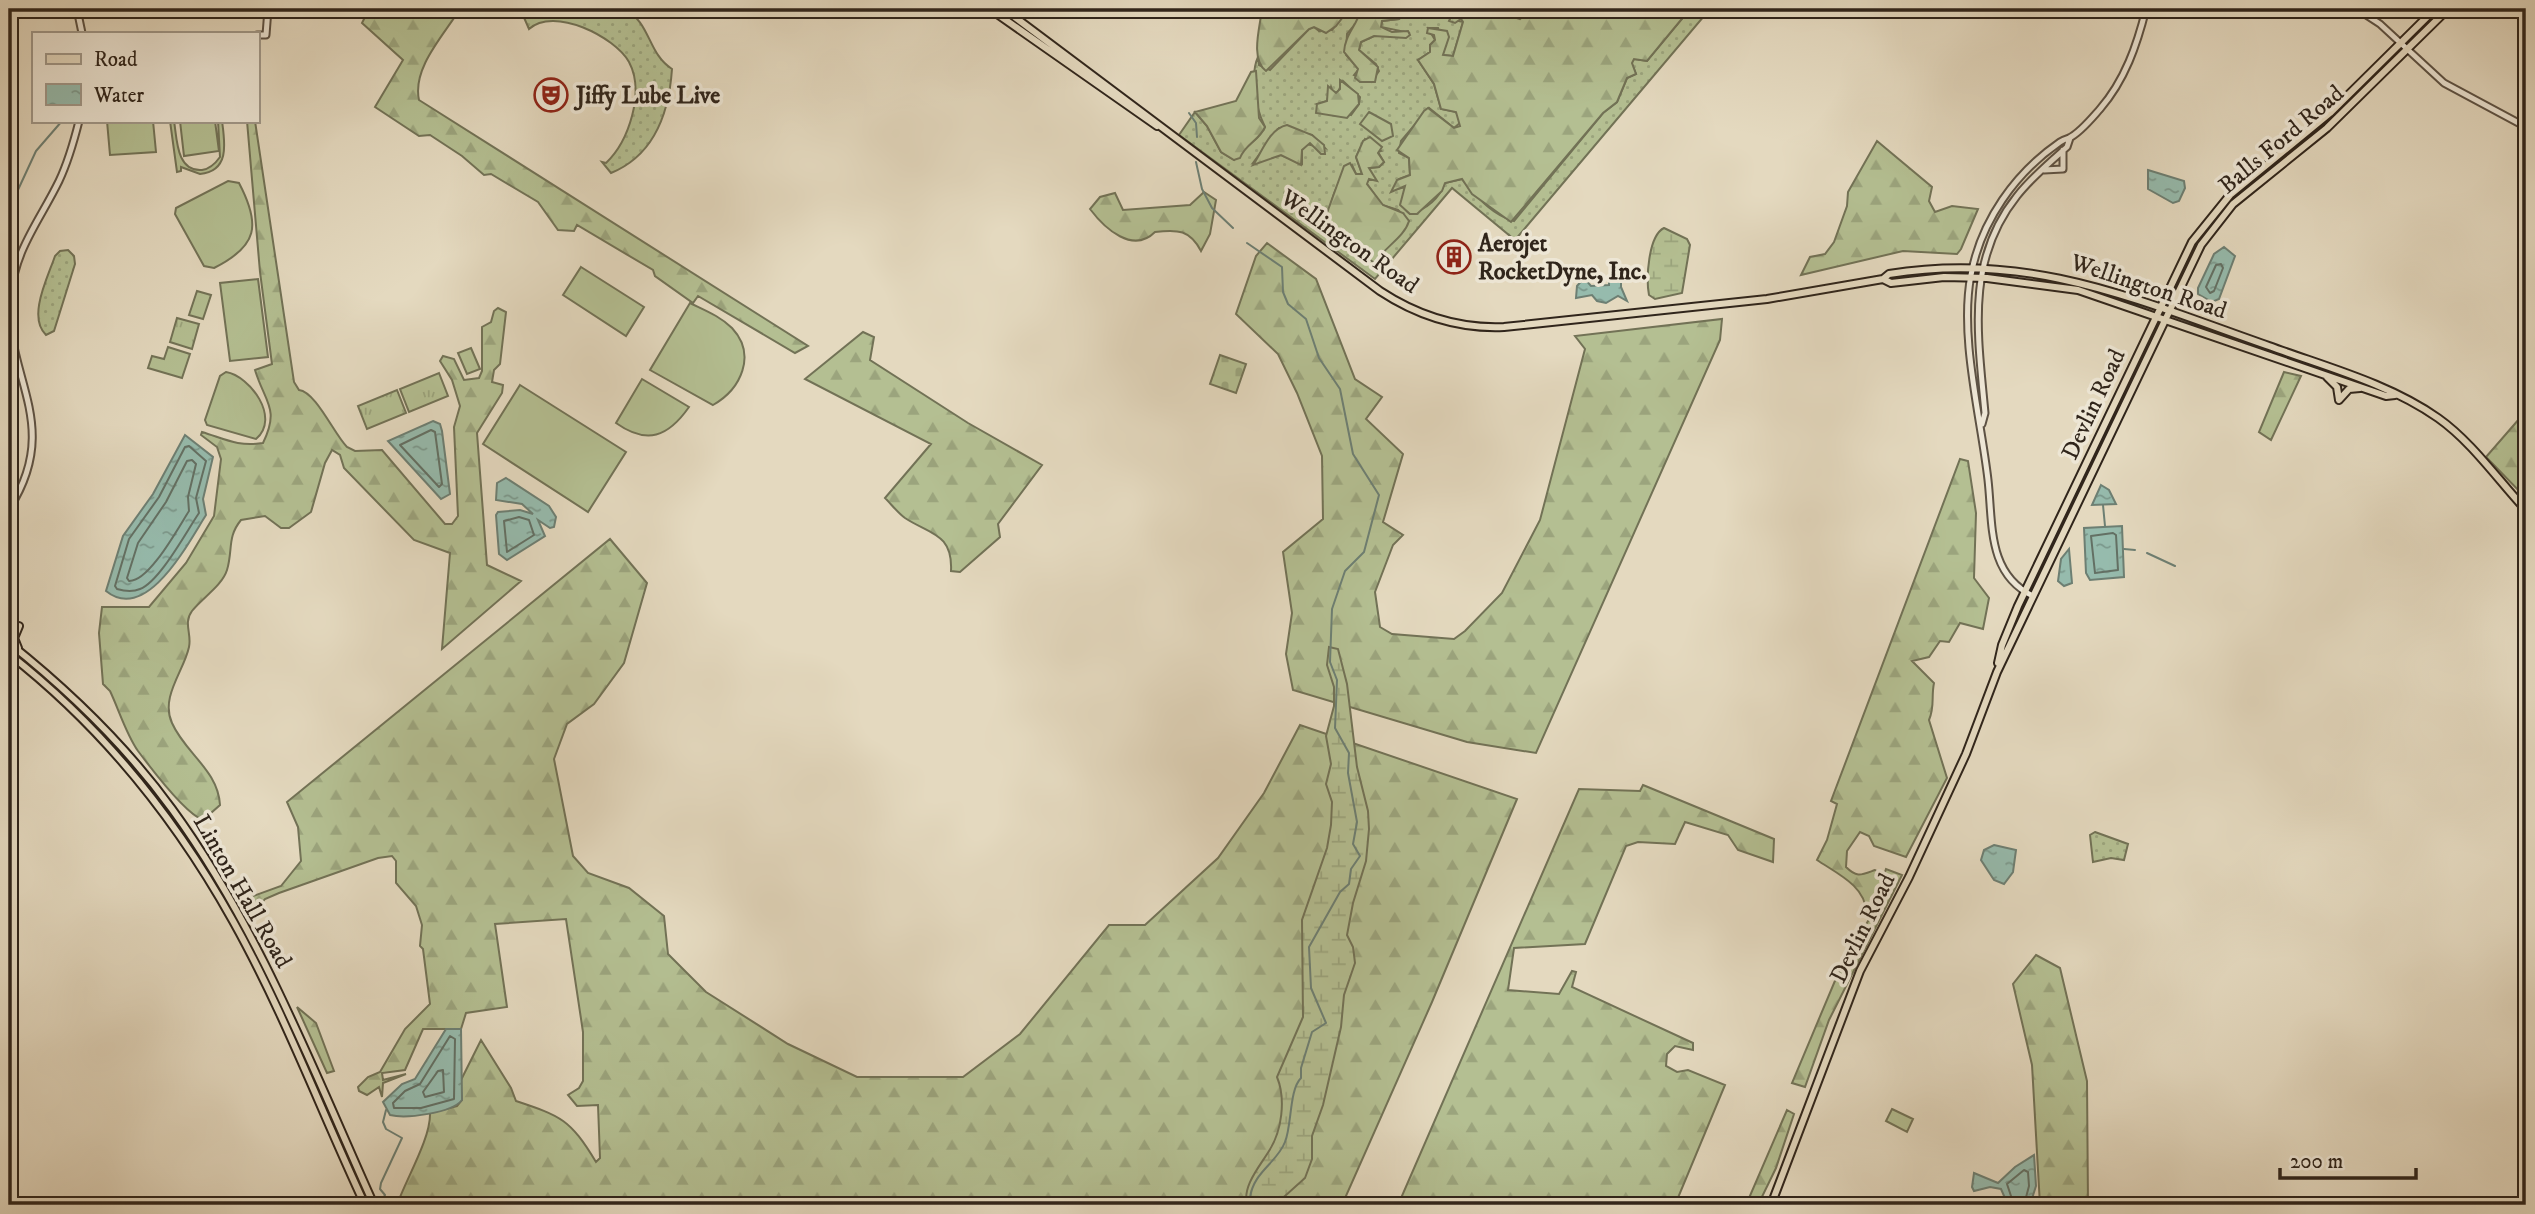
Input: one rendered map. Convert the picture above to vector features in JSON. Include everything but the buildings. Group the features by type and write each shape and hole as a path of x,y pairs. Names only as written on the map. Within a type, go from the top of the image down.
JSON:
{"main road":[{"name":"Wellington Road","path":"990,9 1092,83 1187,146"},
{"name":"Wellington Road","path":"1004,9 1387,295 1422,314 1455,323 1504,327 1767,299 1883,279 1903,272 1982,267 2038,273 2079,281 2370,382 2423,408 2450,428 2526,510"},
{"name":"Balls Ford Road","path":"2160,308 2189,247 2210,216 2234,191 2330,113 2435,9"},
{"name":"Balls Ford Road","path":"2165,318 2194,256 2215,224 2233,204 2327,128 2448,9"},
{"path":"2279,166 2286,150"},
{"name":"Wellington Road","path":"1883,279 1891,283 1970,277 2078,290 2386,396 2395,395"},
{"name":"Devlin Road","path":"1997,672 2002,645 2025,592 2160,308"},
{"name":"Devlin Road","path":"1771,1205 1856,980 1966,754 1997,672 2165,318"},
{"path":"2323,373 2337,386 2339,400 2349,390 2364,388"},
{"path":"9,631 17,625 14,639 21,652"},
{"name":"Linton Hall Road","path":"9,643 65,691 140,770 172,808 208,862 270,974 374,1205"},
{"name":"Linton Hall Road","path":"9,654 54,692 128,769 162,809 192,852 255,962 365,1205"}],"street":[{"path":"77,9 82,32"},
{"path":"259,35 266,35 268,9"},
{"path":"1982,424 1985,413 1977,305 1982,267 1989,244 2005,212 2063,150 2070,138 2102,107 2121,79 2135,51 2147,9"},
{"path":"2357,9 2455,90 2526,127"},
{"path":"9,509 25,474 33,425 31,403 14,344 10,307 13,279 27,236 63,171 79,122"},
{"path":"2033,596 2007,579 1997,555 1982,424 1977,414 1971,345 1970,277 1987,224 2010,190 2063,139 2070,138"},
{"path":"2041,171 2053,167 2063,169 2063,150"}],"green space":[{"path":"448,9 460,9 425,64 418,88 419,100 808,346 795,353 698,296 693,303 655,276 653,270 577,225 574,231 558,230 538,202 491,174 484,175 462,156 430,135 419,136 375,107 403,60 362,23 368,11 445,13"},
{"path":"532,9 624,9 639,22 658,55 672,69 667,101 657,131 639,155 626,165 611,173 602,162 606,163 622,142 632,116 635,87 629,62 611,43 568,23 540,23 529,29 522,13"},
{"path":"1262,9 1349,9 1336,26 1326,33 1314,27 1309,29 1266,71 1261,66 1257,51"},
{"path":"1349,9 1361,9 1357,22 1347,34 1346,55 1359,69 1354,75 1371,82 1379,71 1376,64 1359,50 1361,42 1374,36 1410,33 1381,27 1382,21 1399,19 1407,11 1418,17 1424,15 1427,9 1455,9 1451,19 1463,22 1453,56 1443,55 1438,28 1428,28 1435,40 1430,45 1430,52 1418,60 1434,84 1441,109 1456,112 1461,122 1454,128 1429,108 1401,141 1399,153 1409,158 1410,175 1399,179 1397,189 1406,187 1402,205 1410,214 1432,203 1445,183 1462,179 1491,209 1514,221 1603,113 1617,102 1627,78 1636,74 1631,62 1634,59 1647,61 1690,9 1710,9 1515,240 1452,188 1375,279 1179,135 1195,112 1207,126 1221,152 1234,160 1265,127 1255,91 1254,72 1258,57 1259,65 1270,70 1309,29 1314,27 1319,31 1332,30","holes":["1343,81 1360,97 1359,104 1351,115 1317,104 1327,101 1331,87 1333,93 1338,92","1279,128 1312,135 1325,148 1306,144 1302,150 1302,164 1281,155 1253,163","1365,139 1381,151 1378,152 1384,162 1379,167 1369,168 1372,180 1367,180 1367,184 1382,205 1398,210 1409,221 1377,259 1355,253 1327,234 1336,188 1352,165 1356,174 1362,174 1356,157"]},
{"path":"1361,9 1371,9 1374,14 1381,9 1427,9 1421,18 1407,11 1399,19 1382,21 1381,27 1392,32 1408,31 1410,35 1406,38 1374,36 1361,42 1359,50 1378,67 1375,82 1360,82 1355,78 1358,69 1344,52"},
{"path":"1455,9 1507,9 1510,16 1520,19 1524,15 1522,9 1690,9 1647,61 1634,59 1632,63 1636,74 1627,78 1617,102 1603,113 1511,222 1472,194 1462,179 1445,183 1442,191 1417,214 1410,214 1400,205 1405,186 1391,192 1397,180 1410,175 1409,158 1397,150 1424,111 1428,108 1454,128 1460,126 1456,112 1441,109 1434,84 1418,60 1430,52 1430,45 1435,40 1434,35 1427,33 1428,28 1447,31 1449,37 1443,55 1453,56 1463,22 1461,19 1455,23 1449,21"},
{"path":"1256,71 1259,118 1265,127 1240,158 1234,160 1221,152 1207,126 1195,112 1236,101 1251,72"},
{"path":"1340,80 1358,94 1359,104 1347,118 1316,113 1317,104 1327,101 1328,86 1336,93 1340,89"},
{"path":"1369,112 1391,124 1393,136 1382,141 1360,124"},
{"path":"107,122 153,122 156,152 110,155"},
{"path":"170,122 174,122 177,145 183,160 187,166 202,170 212,166 220,157 218,122 222,122 224,147 217,168 200,174 181,167 181,171 177,172"},
{"path":"180,122 215,122 219,151 184,156"},
{"path":"247,122 255,122 294,382 299,390 305,392 318,405 347,447 355,451 382,450 445,524 452,524 458,516 454,427 460,406 452,380 440,361 443,356 454,359 464,380 479,378 482,371 482,327 491,322 494,311 498,308 506,312 500,364 494,370 492,382 503,385 502,393 477,433 487,565 521,581 442,649 450,553 414,540 344,468 340,455 332,450 325,463 311,512 289,528 281,528 265,516 241,520 232,538 229,563 224,576 189,615 189,647 174,684 169,713 178,734 207,772 218,793 220,805 203,820 178,800 151,768 126,730 110,691 103,684 99,633 102,607 149,607 186,563 214,516 221,459 217,447 201,435 202,432 232,442 263,443 271,413 255,370 272,364 260,272"},
{"path":"1287,125 1312,135 1324,145 1325,154 1321,154 1310,143 1302,150 1301,165 1281,155 1253,165 1275,131"},
{"path":"1370,137 1382,147 1378,153 1384,162 1379,167 1369,168 1377,181 1369,179 1367,184 1383,205 1403,213 1409,221 1403,233 1375,263 1327,234 1323,224 1344,166 1350,163 1356,174 1362,174 1356,157 1363,141"},
{"path":"1877,141 1932,187 1929,201 1935,212 1952,206 1978,209 1961,249 1957,254 1903,251 1801,275 1810,257 1825,254 1834,242 1847,206 1848,192"},
{"path":"228,181 239,183 246,198 251,211 251,233 247,243 229,260 214,268 204,266 175,214 176,208"},
{"path":"1204,192 1216,200 1210,234 1201,251 1188,235 1177,231 1155,232 1147,238 1129,240 1111,231 1090,209 1100,197 1115,193 1123,210 1190,205"},
{"path":"1664,228 1687,239 1690,245 1682,293 1655,299 1649,295 1649,258 1654,240"},
{"path":"1267,243 1316,279 1355,379 1382,397 1366,419 1403,454 1383,522 1403,535 1393,545 1375,592 1380,627 1392,634 1454,639 1502,593 1540,520 1585,349 1575,336 1722,319 1720,340 1536,753 1467,742 1293,690 1286,654 1292,613 1283,552 1323,519 1322,456 1278,354 1236,314 1256,256"},
{"path":"68,250 74,256 75,264 54,331 46,335 38,318 44,285 55,256 60,251"},
{"path":"581,267 644,307 626,336 563,295"},
{"path":"258,279 268,357 230,361 220,283"},
{"path":"197,291 211,295 203,319 189,315"},
{"path":"690,303 732,328 744,349 738,381 713,405 650,370"},
{"path":"177,318 199,324 192,349 170,342"},
{"path":"863,332 874,337 870,360 968,423 1042,465 998,524 1000,537 960,572 951,571 948,549 938,536 905,518 885,498 931,444 805,379"},
{"path":"168,347 190,354 182,378 148,368 152,356 164,359"},
{"path":"471,348 480,369 467,374 458,353"},
{"path":"1220,355 1246,364 1236,393 1210,384"},
{"path":"226,372 235,375 253,389 264,410 263,430 256,439 207,425 205,420 220,376"},
{"path":"2284,372 2301,376 2271,440 2259,432"},
{"path":"439,373 448,396 409,412 400,389"},
{"path":"642,379 689,407 665,431 647,436 627,430 616,423"},
{"path":"520,385 626,452 588,512 483,444"},
{"path":"397,390 406,413 367,429 358,406"},
{"path":"2526,411 2526,498 2486,457"},
{"path":"1960,459 1968,461 1976,513 1974,578 1989,598 1983,629 1960,623 1949,642 1940,641 1929,657 1912,661 1934,683 1929,720 1947,778 1906,857 1874,846 1869,836 1860,832 1847,851 1846,867 1853,873 1863,874 1875,870 1884,875 1886,869 1902,875 1829,1020 1805,1087 1792,1083 1837,976 1872,914 1866,912 1865,903 1856,888 1817,860 1827,840 1837,804 1831,801"},
{"path":"610,539 647,583 624,663 594,704 567,724 554,759 573,856 588,873 629,888 664,916 668,954 706,992 788,1044 857,1077 963,1077 1020,1034 1109,925 1145,925 1218,858 1264,793 1300,725 1517,799 1432,1002 1342,1205 397,1205 427,1134 430,1113 457,1106 462,1100 460,1082 481,1040 511,1088 516,1101 563,1121 579,1136 596,1162 600,1158 598,1105 577,1106 568,1095 579,1088 583,1081 583,1032 566,919 495,924 507,1007 466,1013 461,1029 423,1029 405,1070 382,1073 383,1080 406,1074 383,1083 382,1097 379,1087 367,1095 359,1091 358,1087 368,1077 380,1072 405,1029 430,1004 423,949 420,946 422,925 416,906 396,883 396,861 392,856 378,858 279,893 265,899 251,917 242,900 281,886 301,861 298,827 287,802"},
{"path":"1329,647 1338,649 1347,684 1357,767 1368,811 1366,861 1353,903 1347,935 1353,947 1355,963 1344,995 1341,1027 1323,1105 1312,1136 1312,1159 1305,1178 1275,1205 1247,1205 1249,1184 1277,1134 1282,1105 1277,1077 1303,1017 1302,920 1327,848 1331,825 1332,802 1326,784 1331,764 1326,736 1334,706 1334,687 1327,665"},
{"path":"1643,785 1774,839 1773,862 1738,850 1728,835 1685,822 1675,844 1638,842 1626,846 1585,944 1514,948 1508,990 1559,994 1572,971 1576,972 1572,987 1693,1043 1693,1050 1675,1046 1667,1054 1666,1066 1677,1072 1688,1070 1725,1085 1675,1205 1398,1205 1579,789 1640,791"},
{"path":"2095,832 2128,844 2124,860 2111,858 2093,862 2090,835"},
{"path":"2036,955 2060,968 2087,1081 2088,1205 2040,1205 2032,1065 2013,984"},
{"path":"297,1007 316,1023 334,1071 327,1073"},
{"path":"1892,1109 1913,1119 1907,1132 1886,1121"},
{"path":"1787,1110 1794,1114 1776,1168 1758,1205 1746,1205"}],"water":[{"path":"2148,170 2184,181 2185,188 2179,201 2173,203 2148,189"},
{"path":"2224,247 2235,256 2219,299 2212,302 2198,294 2198,288 2214,254"},
{"path":"1616,273 1621,277 1621,287 1627,301 1618,296 1606,303 1597,301 1592,295 1576,298 1577,286 1584,278 1591,286 1609,285 1609,276"},
{"path":"433,421 440,424 442,431 450,494 441,499 388,441"},
{"path":"185,435 213,457 203,499 206,515 165,576 151,589 136,597 121,598 106,591 123,536 153,494"},
{"path":"506,478 549,506 556,517 554,527 550,528 538,520 545,536 507,560 499,554 496,515 498,512 520,510 533,514 522,504 496,500 497,483"},
{"path":"2101,485 2109,490 2116,504 2092,505"},
{"path":"2122,526 2124,577 2090,580 2086,573 2084,528"},
{"path":"2069,549 2072,583 2064,586 2058,581 2061,559"},
{"path":"1994,845 2016,850 2013,872 2004,884 1994,880 1981,860 1984,850"},
{"path":"446,1029 461,1029 462,1100 457,1105 428,1114 390,1115 383,1102 402,1084 415,1079"},
{"path":"2034,1155 2036,1186 2030,1205 2008,1205 2001,1189 1990,1187 1974,1191 1974,1173 1998,1183 2015,1167"}],"waterway":[{"path":"1189,113 1196,123 1197,137"},
{"path":"17,192 36,151 61,122"},
{"path":"1196,162 1202,189 1212,208 1233,228"},
{"path":"9,217 11,208"},
{"path":"1247,243 1282,267 1283,292 1288,304 1306,319 1319,358 1340,389 1353,454 1379,495 1364,552 1345,571 1332,609 1330,662 1337,680 1335,728 1349,753 1348,773 1357,822 1353,844 1360,856 1351,869 1349,884 1340,892 1309,947 1311,988 1326,1023 1312,1032 1301,1068 1301,1078 1294,1091 1285,1142 1252,1189 1250,1198 1255,1205"},
{"path":"2103,505 2105,526"},
{"path":"2124,549 2135,550"},
{"path":"2147,553 2175,566"},
{"path":"380,1204 385,1195 380,1189 381,1183 402,1138 386,1129 383,1122 386,1110"}],"place":[{"name":"Jiffy Lube Live","path":"551,95"},
{"name":"Aerojet RocketDyne, Inc.","path":"1454,257"}]}
